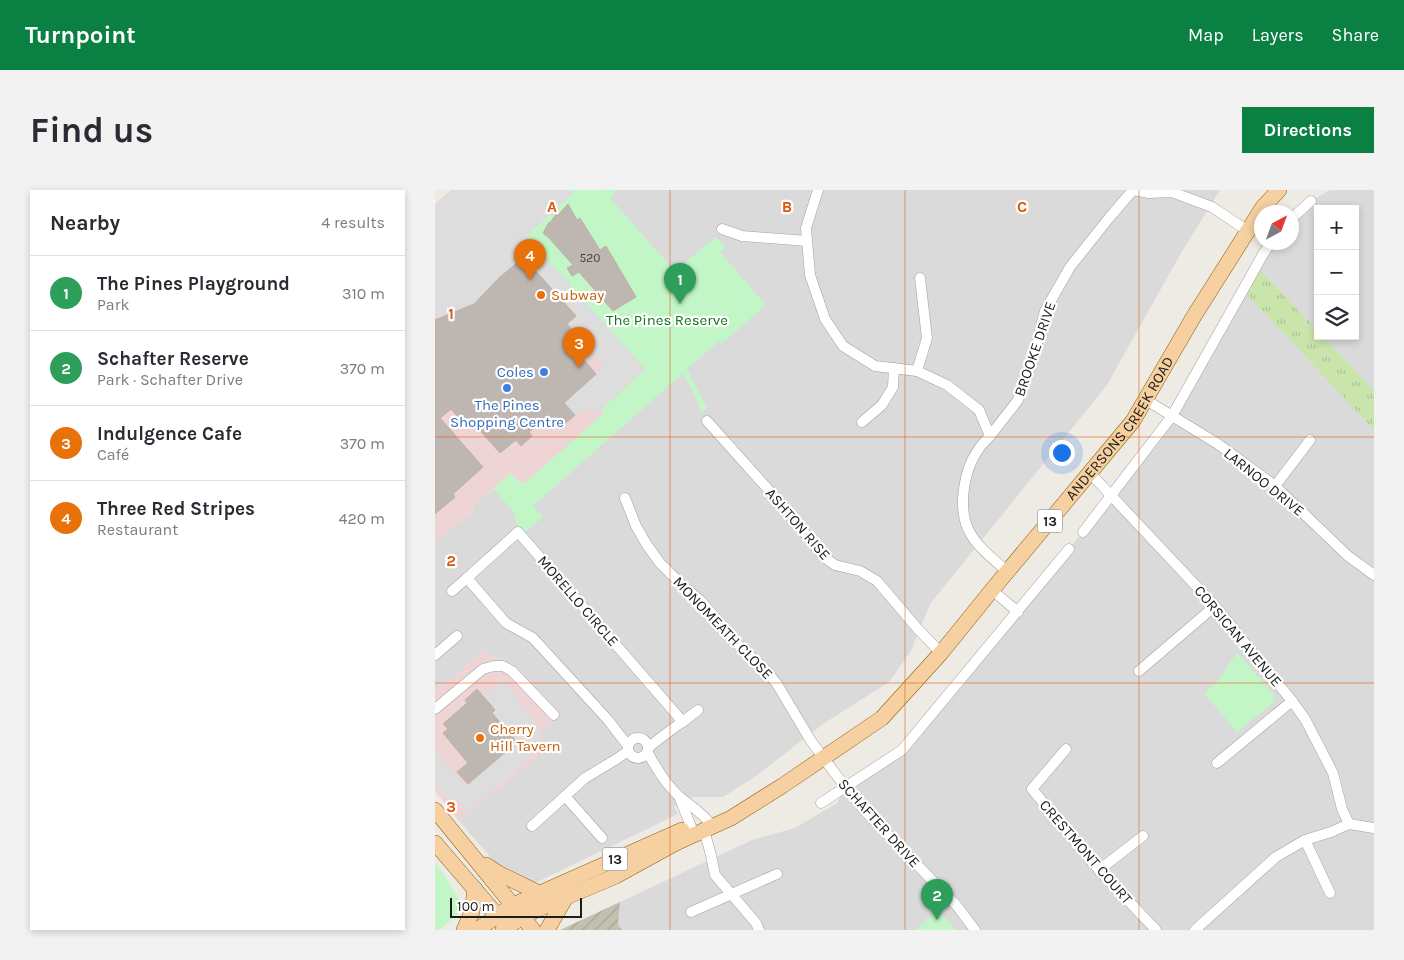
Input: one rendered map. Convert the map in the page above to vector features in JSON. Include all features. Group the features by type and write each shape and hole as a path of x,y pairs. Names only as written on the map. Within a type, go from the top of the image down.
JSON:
{"main road":[{"name":"ANDERSONS CREEK ROAD","path":"477,930 513,905 539,893 702,827 731,818 823,759 882,718 941,653 1133,421 1195,316 1263,207 1279,190"},
{"path":"435,810 533,930"},
{"name":"ANDERSONS CREEK ROAD","path":"506,929 523,917 616,876 702,827"},
{"path":"435,843 497,915 506,929"},
{"path":"473,855 499,874 539,893"},
{"path":"465,930 472,912 475,890"},
{"path":"547,930 566,897"}],"street":[{"path":"818,190 806,228 810,275 825,319 843,346 875,366 917,371 947,385 979,410 990,436"},
{"path":"1133,190 1149,193 1172,192 1212,207 1248,231"},
{"name":"BROOKE DRIVE","path":"1007,571 981,547 968,529 963,507 966,476 977,451 1018,400 1031,363 1045,311 1070,267 1133,190"},
{"path":"1299,212 1311,201"},
{"path":"722,229 742,236 807,241"},
{"path":"1083,532 1172,416 1266,250"},
{"path":"917,371 927,338 919,278"},
{"path":"862,422 882,405 886,399 893,387 894,368"},
{"name":"LARNOO DRIVE","path":"1146,400 1218,444 1275,486 1348,556 1374,575"},
{"name":"ASHTON RISE","path":"707,421 784,507 824,557 835,565 859,571 877,580 917,628 941,653"},
{"path":"1275,486 1310,440"},
{"name":"CORSICAN AVENUE","path":"1090,473 1215,606 1292,701 1305,719 1333,773 1349,824"},
{"name":"MONOMEATH CLOSE","path":"626,498 636,526 656,557 708,609 739,646 765,669 777,684 823,759"},
{"name":"MORELLO CIRCLE","path":"453,591 518,532 683,722"},
{"path":"821,803 903,750 1069,550"},
{"path":"467,578 505,623 533,638 608,720 633,743 646,742 643,754"},
{"path":"992,590 1018,612"},
{"path":"1139,671 1215,606"},
{"path":"435,655 457,636"},
{"path":"437,704 483,669 503,666 512,671 554,715"},
{"path":"1217,763 1292,701"},
{"path":"596,771 609,768 643,754 697,710"},
{"path":"531,826 585,778 615,760 633,743 672,729"},
{"path":"633,743 630,756 643,754"},
{"name":"CRESTMONT COURT","path":"1066,749 1032,789 1099,870 1155,930"},
{"path":"643,754 679,796 702,827 715,875 756,923 759,930"},
{"name":"SCHAFTER DRIVE","path":"823,759 867,812 957,906 975,930"},
{"path":"565,796 602,838"},
{"path":"679,796 687,814 702,827"},
{"path":"1195,930 1276,857 1305,840 1349,824 1374,828"},
{"path":"1099,870 1143,836"},
{"path":"1305,840 1330,893"},
{"path":"691,912 777,874"}],"shaded area":[{"path":"451,190 485,190 645,369 602,409 605,412 526,482 520,483 512,474 509,474 472,507 474,510 435,544 435,204"},
{"path":"453,190 569,190 573,194 526,236 645,369 595,414 590,409 575,415 564,403 604,366 567,324 576,316 524,257 473,304 435,319 435,205"},
{"path":"485,190 1220,190 1181,253 1107,385 930,604 911,651 889,682 823,724 756,776 723,797 692,797 674,807 678,814 535,883 494,861 459,821 547,748 542,743 542,731 507,661 495,658 486,649 435,692 435,544 474,510 472,507 510,474 520,483 605,412"},
{"path":"1330,190 1374,190 1374,930 622,930 618,926 620,902 752,840 795,828 837,803 846,786 902,750 1083,532 1172,416 1267,250 1299,250 1299,212 1311,201"},
{"path":"486,649 495,658 507,661 526,675 562,714 542,731 542,743 547,749 459,821 435,791 435,692"},
{"path":"503,679 536,723 539,731 539,744 532,756 468,812 456,798 451,802 435,783 435,750 466,786 516,742 492,713 495,710 484,698"},
{"path":"620,902 618,925 622,930 560,930"}],"green space":[{"name":"The Pines Reserve","path":"485,190 616,190 610,198 675,271 716,237 726,248 720,252 766,305 721,344 719,341 687,369 707,408 700,412 698,402 683,373 533,506 543,517 522,534 518,528 514,512 493,489 510,474 520,483 526,482 604,413 602,409 645,369"},
{"path":"1256,266 1314,327 1314,340 1327,340 1374,391 1374,430 1243,290"},
{"path":"1237,652 1274,695 1273,703 1237,732 1204,693 1218,681"},
{"path":"435,863 446,877 461,903 458,914 439,930 435,930"},
{"path":"938,910 956,930 916,930"}],"building":[{"path":"568,204 577,220 580,218 600,250 606,246 636,297 613,311 579,272 572,276 567,268 573,265 543,233 549,222"},
{"name":"The Pines Shopping Centre","path":"518,262 529,274 534,269 576,316 567,324 575,334 568,341 596,374 564,403 575,415 560,428 549,415 529,432 532,436 521,446 516,440 500,453 468,417 462,422 451,409 440,418 483,467 453,494 455,497 435,514 435,320 474,304 499,278"},
{"name":"Cherry Hill Tavern","path":"477,689 495,710 492,713 516,741 468,784 457,772 468,763 443,733 448,729 443,724 467,703 465,700"}],"place":[{"name":"Three Red Stripes","path":"530,280"},
{"name":"Subway","path":"541,295"},
{"name":"The Pines Playground","path":"680,304"},
{"name":"Indulgence Cafe","path":"579,368"},
{"name":"Coles","path":"544,372"},
{"name":"The Pines Shopping Centre","path":"507,388"},
{"name":"Cherry Hill Tavern","path":"480,738"},
{"name":"Schafter Reserve","path":"937,920"}]}
